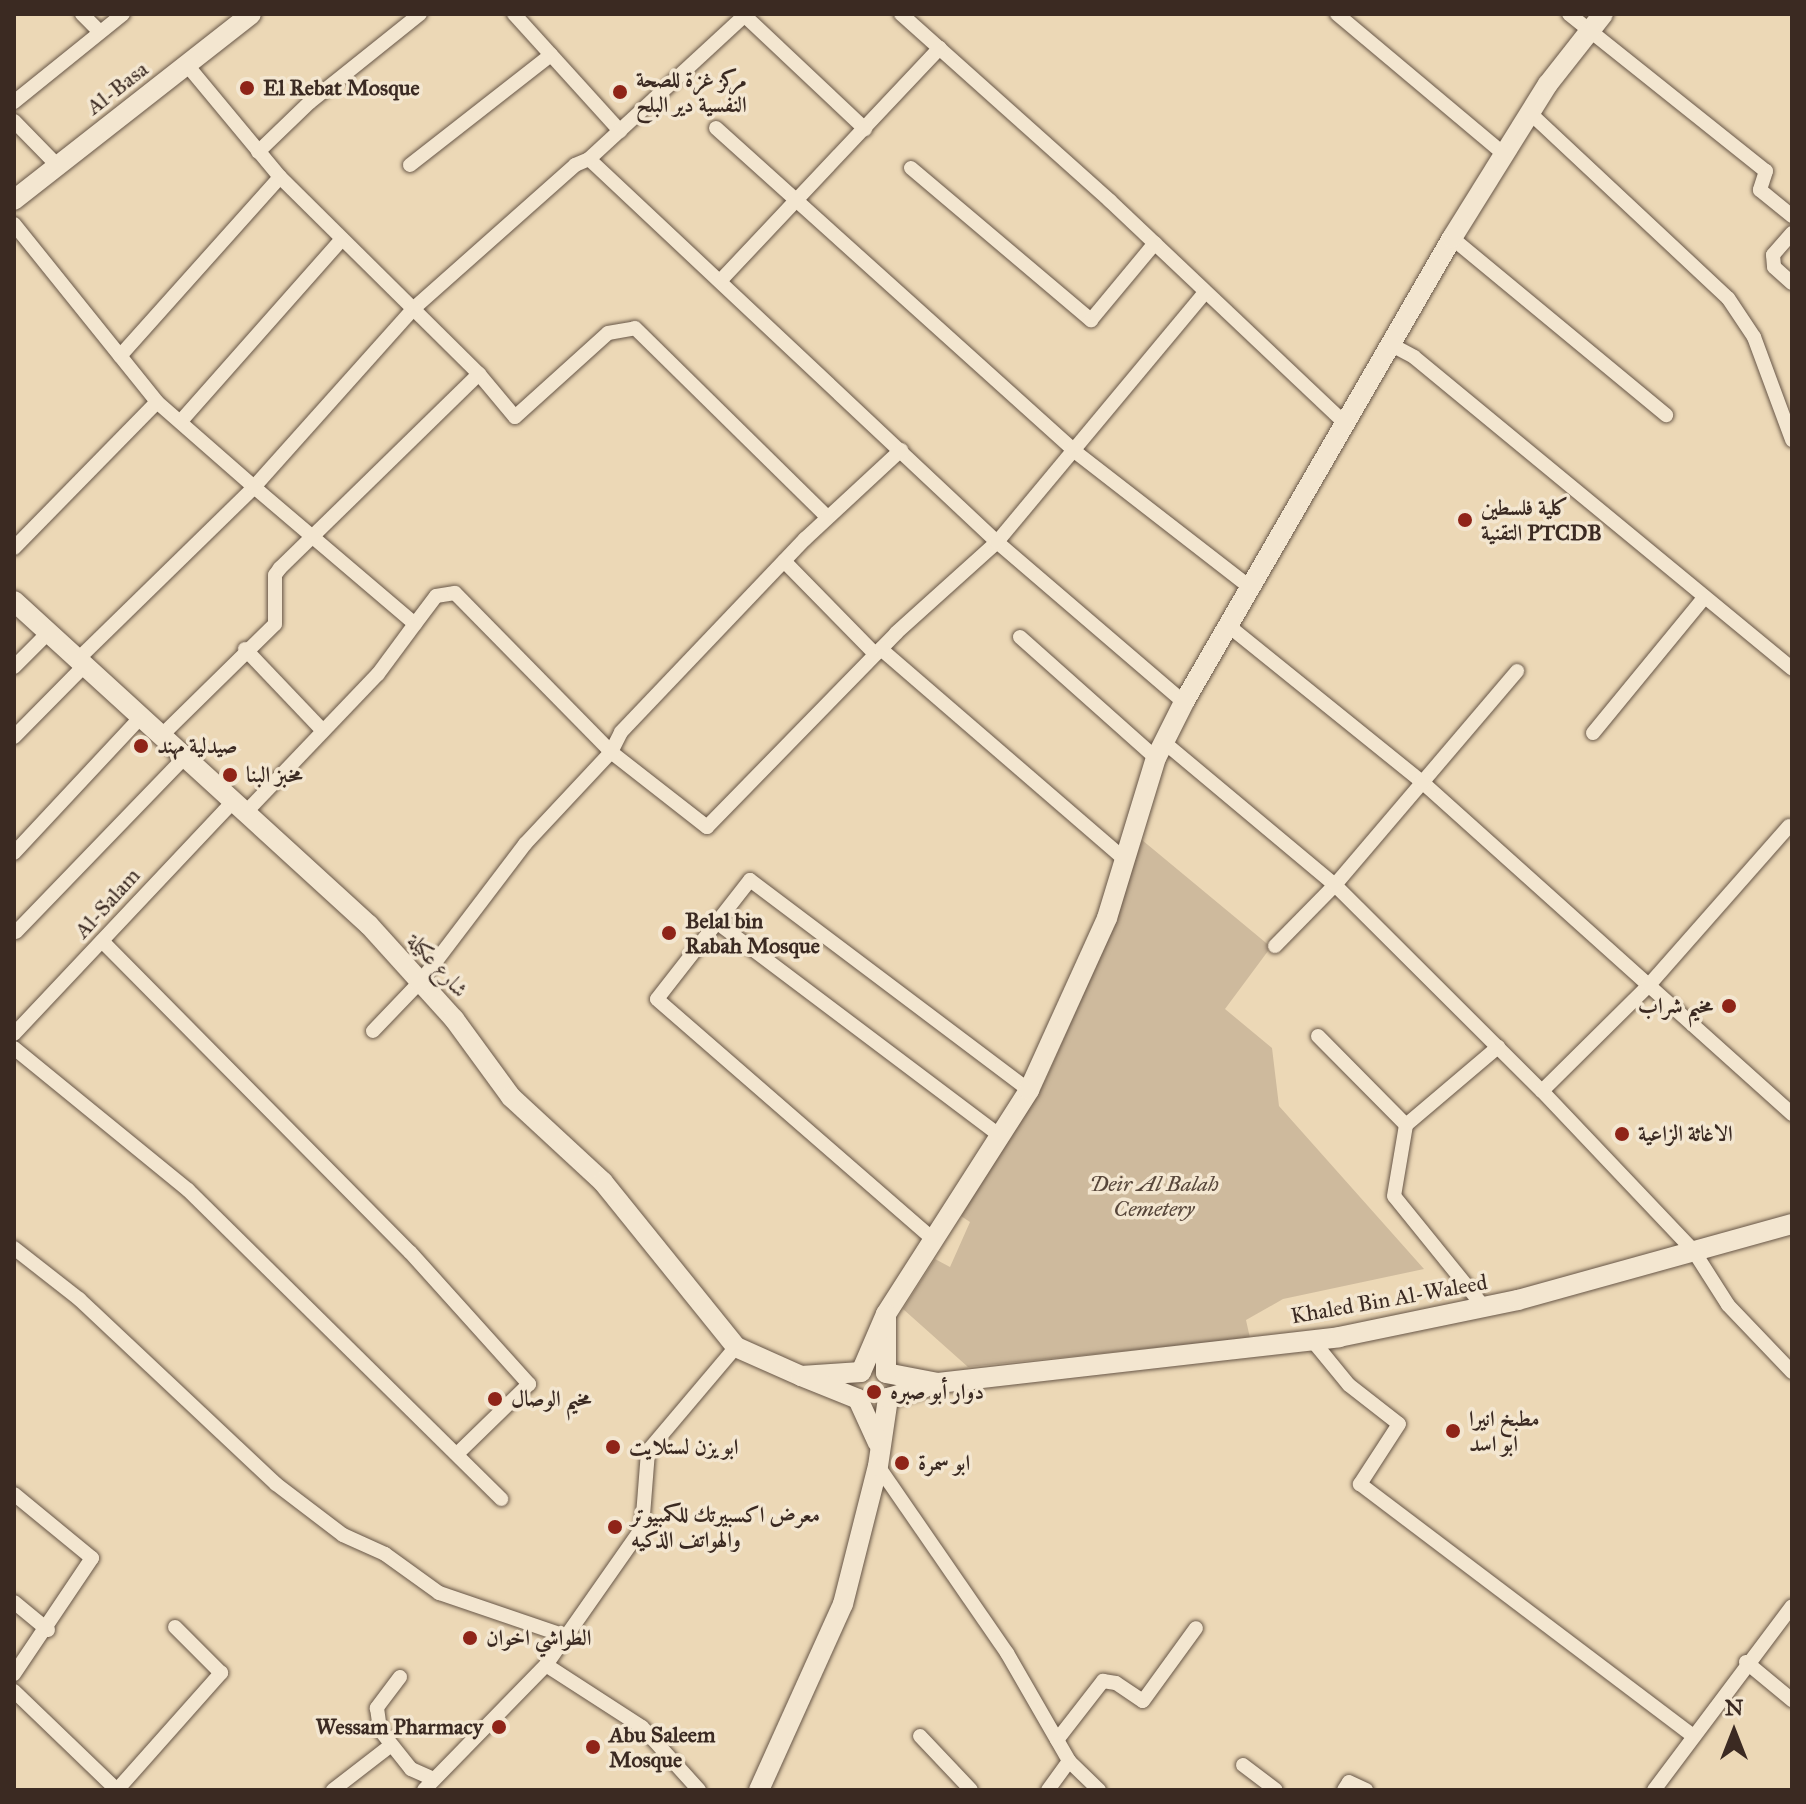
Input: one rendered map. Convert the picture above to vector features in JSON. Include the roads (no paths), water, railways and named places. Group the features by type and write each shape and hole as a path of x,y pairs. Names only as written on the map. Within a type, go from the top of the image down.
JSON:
{"street":[{"path":"82,14 99,31"},
{"path":"14,102 123,14"},
{"name":"Al-Basa","path":"14,200 251,14"},
{"path":"258,152 310,102 420,14"},
{"path":"514,14 620,131"},
{"path":"901,14 1155,243 1345,423"},
{"path":"1337,14 1504,154"},
{"path":"1569,14 1597,22 1766,171 1760,190 1792,216"},
{"path":"14,737 80,664 254,487 413,309 575,165 589,159 746,15 865,129"},
{"path":"878,1443 853,1387 886,1314 1029,1090 1107,918 1122,857 1161,750 1184,702 1452,238 1530,113 1597,22"},
{"path":"721,280 940,48"},
{"path":"410,165 551,55"},
{"path":"187,65 280,177 479,374 515,417 608,333 625,326 635,328 827,517"},
{"path":"1530,113 1728,298 1754,337 1792,440"},
{"path":"14,121 57,165"},
{"path":"716,128 1073,450 1252,589"},
{"path":"589,159 997,542 1184,702"},
{"path":"911,168 1091,320 1155,243"},
{"path":"120,356 280,177"},
{"path":"14,224 157,402 415,624"},
{"path":"1792,233 1773,255 1774,267 1792,283"},
{"path":"1452,238 1666,415"},
{"path":"181,421 342,239"},
{"path":"611,752 707,827 878,652 997,542 1205,292"},
{"path":"1390,344 1414,357 1792,669"},
{"path":"160,737 245,649 275,624 275,575 479,374"},
{"path":"14,548 157,402"},
{"path":"373,1031 421,981 525,844 611,752 621,732 827,517 901,450"},
{"path":"784,561 878,652 1122,857"},
{"name":"Al-Salam","path":"14,1034 102,941 323,731 378,674 436,596 455,593 611,752"},
{"path":"1593,733 1704,598"},
{"name":"شارع عكيلة","path":"14,601 139,719 369,925 421,981 511,1097 603,1182 736,1347 858,1399"},
{"path":"1230,627 1421,781 1792,1114"},
{"path":"14,667 48,633"},
{"path":"1020,637 1335,885 1542,1091 1693,1250 1728,1305 1792,1372"},
{"path":"245,649 323,731"},
{"path":"1275,946 1335,885 1517,671"},
{"path":"14,853 139,719"},
{"path":"16,932 184,758"},
{"path":"1542,1091 1649,985 1789,826"},
{"path":"934,1240 657,999 750,880 1029,1090"},
{"path":"715,921 999,1135"},
{"path":"102,941 410,1252 529,1384 457,1454"},
{"path":"1318,1036 1406,1125"},
{"path":"1483,1306 1394,1196 1406,1125 1498,1047"},
{"path":"14,1048 188,1190 501,1499"},
{"name":"Khaled Bin Al-Waleed","path":"938,1383 1312,1340 1483,1306 1792,1224"},
{"path":"14,1248 79,1299 276,1484 343,1535 385,1554 439,1593 565,1636"},
{"path":"759,1790 843,1604 878,1466 878,1443 891,1382 886,1373 886,1314"},
{"path":"1312,1340 1349,1385 1399,1424 1360,1484 1693,1736"},
{"path":"400,1677 377,1708 380,1730 390,1746 429,1785 546,1665 642,1528 648,1451 736,1347"},
{"path":"801,1376 861,1372 874,1367 886,1373 938,1383"},
{"path":"858,1399 875,1405 938,1383"},
{"path":"878,1466 1007,1653 1069,1761 1099,1790"},
{"path":"14,1494 92,1558 48,1630 14,1674"},
{"path":"14,1602 48,1630"},
{"path":"1674,1790 1658,1785 1746,1662 1792,1606"},
{"path":"14,1691 117,1790 221,1673 175,1627"},
{"path":"1057,1740 1103,1681 1116,1683 1143,1701 1196,1628"},
{"path":"1746,1662 1792,1700"},
{"path":"546,1665 642,1727 699,1790"},
{"path":"920,1736 971,1790"},
{"path":"333,1790 390,1746"},
{"path":"1048,1790 1069,1761"},
{"path":"1243,1765 1276,1790"},
{"path":"1344,1790 1349,1782 1366,1790"}],"place":[{"name":"El Rebat Mosque","path":"247,88"},
{"name":"مركز غزة للصحة النفسية دير البلح","path":"620,92"},
{"name":"كلية فلسطين التقنية PTCDB","path":"1465,520"},
{"name":"صيدلية مهند","path":"141,746"},
{"name":"مخبز البنا","path":"230,775"},
{"name":"Belal bin Rabah Mosque","path":"669,933"},
{"name":"مخيم شراب","path":"1729,1006"},
{"name":"الاغاثة الزاعية","path":"1622,1134"},
{"name":"دوار أبو صبره","path":"874,1392"},
{"name":"مخيم الوصال","path":"495,1399"},
{"name":"مطبخ انيرا ابو اسد","path":"1453,1431"},
{"name":"ابو يزن لستلايت","path":"613,1447"},
{"name":"ابو سمرة","path":"902,1463"},
{"name":"معرض اكسبيرتك للكمبيوتر والهواتف الذكيه","path":"615,1527"},
{"name":"الطواشي اخوان","path":"470,1638"},
{"name":"Wessam Pharmacy","path":"499,1727"},
{"name":"Abu Saleem Mosque","path":"593,1747"}],"park label":[{"name":"Deir Al Balah Cemetery","path":"1154,1196"}]}
